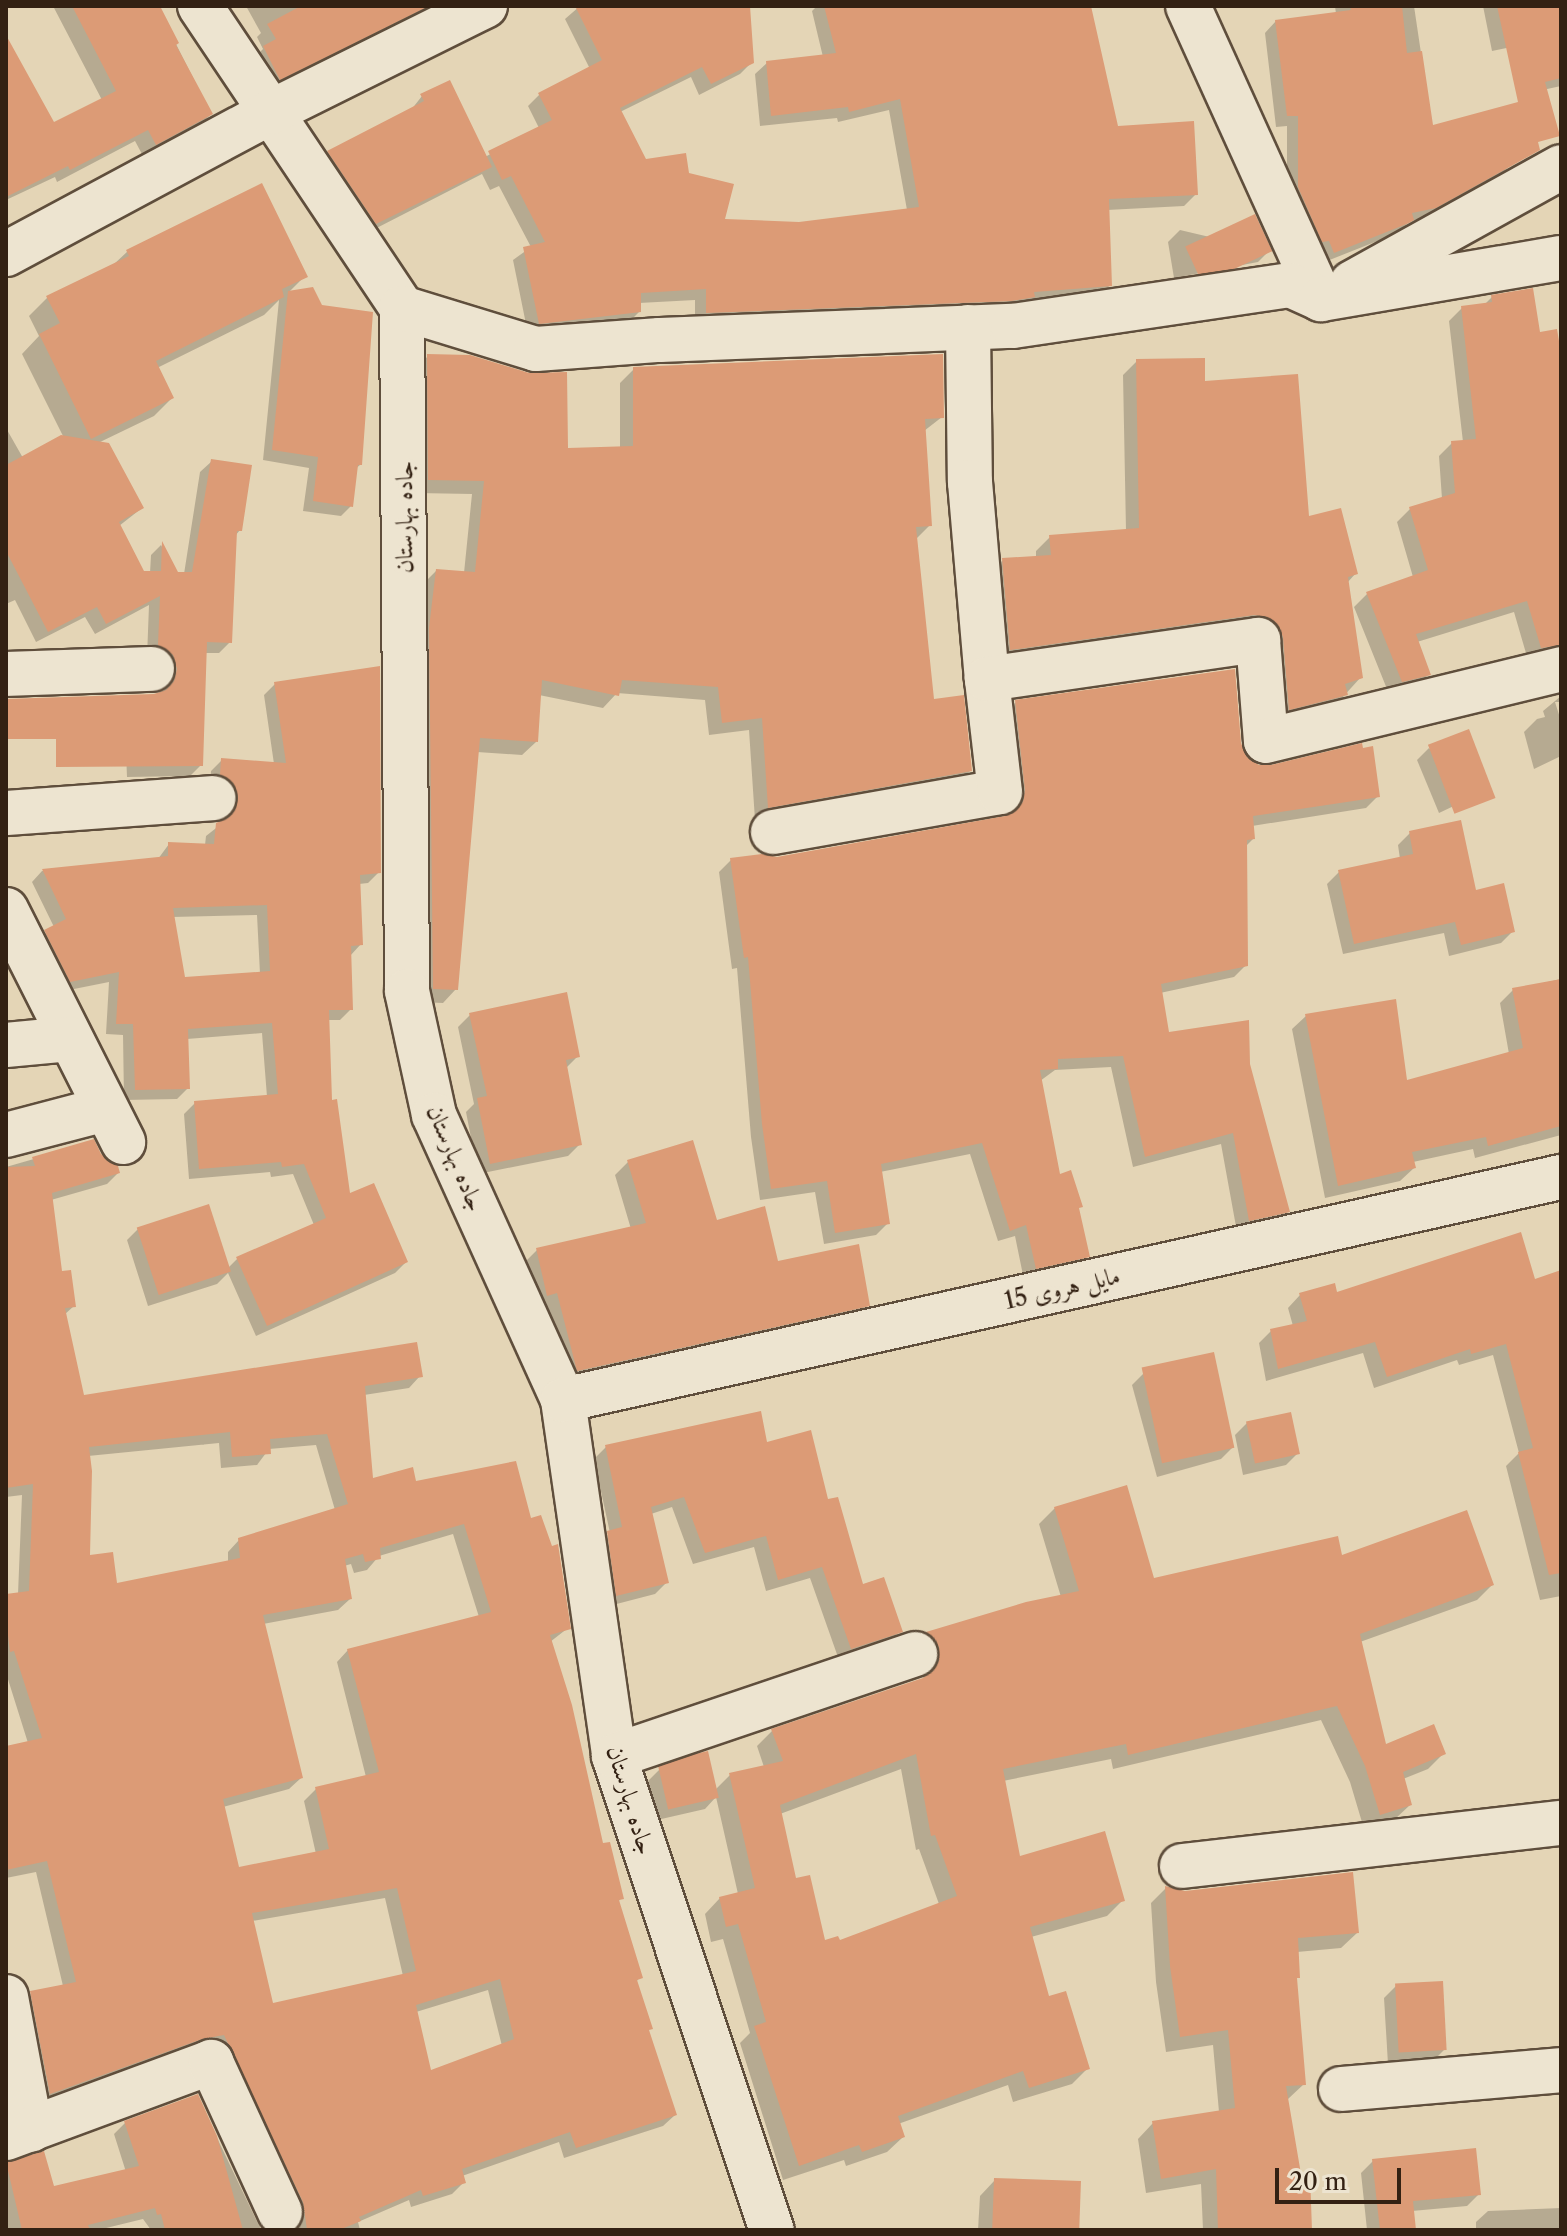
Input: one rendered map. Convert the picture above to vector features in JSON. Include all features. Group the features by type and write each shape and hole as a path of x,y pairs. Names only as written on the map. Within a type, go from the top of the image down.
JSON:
{"street":[{"path":"200,6 402,308 536,349 660,340 1013,326 1290,285 1321,299 1556,270"},
{"path":"6,254 271,112 485,6"},
{"path":"1188,6 1321,299"},
{"path":"1321,299 1561,167"},
{"name":"جاده بهارستان","path":"402,308 407,991 434,1115 563,1400 614,1756 772,2230"},
{"path":"773,832 1000,792 970,482 968,327"},
{"path":"987,679 1258,640 1266,741 1561,669"},
{"path":"6,674 152,669"},
{"path":"6,813 213,798"},
{"path":"6,910 114,1125 6,1135"},
{"path":"6,1045 70,1039"},
{"name":"مایل هروی 15","path":"563,1400 1561,1177"},
{"path":"614,1756 915,1654"},
{"path":"1182,1866 1561,1823"},
{"path":"6,1997 18,2134 211,2062 280,2212"},
{"path":"1341,2089 1561,2070"}],"building":[{"path":"72,6 160,6 179,43 176,45 213,114 156,145 148,130 70,170 68,166 6,197 6,35 54,122 116,91"},
{"path":"301,6 429,6 280,80 263,46 276,39 267,24"},
{"path":"575,6 750,6 754,63 711,84 702,67 620,108 646,159 686,153 689,173 734,184 725,219 799,222 919,207 900,99 849,112 848,107 771,116 766,61 836,53 824,6 1091,6 1118,126 1194,121 1198,195 1109,199 1112,286 1034,292 1035,297 1011,301 706,313 706,289 641,293 641,312 539,324 523,247 545,242 511,176 502,180 488,151 552,120 538,93 602,60"},
{"path":"1350,6 1402,6 1407,53 1422,51 1433,125 1518,102 1497,6 1561,6 1561,78 1545,82 1560,136 1538,142 1540,150 1436,208 1412,213 1414,220 1409,223 1334,253 1329,241 1322,242 1298,187 1298,116 1287,116 1275,20 1351,10"},
{"path":"450,80 492,167 376,224 327,151 424,101 420,94"},
{"path":"262,183 308,277 282,289 284,297 156,361 174,398 91,439 39,334 60,323 46,296 129,256 126,250"},
{"path":"1255,214 1272,251 1203,284 1185,247"},
{"path":"313,287 322,305 373,312 362,465 358,465 353,507 313,501 318,457 272,450 288,291"},
{"path":"1533,288 1540,332 1557,329 1561,353 1561,645 1541,648 1527,601 1416,634 1431,675 1402,682 1366,592 1428,570 1409,507 1455,493 1451,441 1476,439 1461,306 1492,302 1491,295"},
{"path":"427,354 470,355 529,373 567,372 568,448 633,446 633,367 943,354 944,418 925,419 932,526 916,527 934,699 964,695 972,771 768,808 762,718 722,723 718,687 622,680 619,696 542,680 538,742 480,738 458,990 433,989 429,628 436,569 475,572 484,481 428,480"},
{"path":"1205,358 1205,381 1298,374 1309,516 1341,508 1358,574 1348,577 1363,678 1345,684 1348,695 1289,710 1283,637 1278,625 1267,617 1254,615 1010,650 1002,558 1051,555 1049,535 1139,528 1136,359"},
{"path":"61,435 109,443 144,508 119,522 144,571 161,571 162,541 178,572 192,572 211,459 252,465 242,531 237,531 232,643 207,642 203,766 56,767 56,739 6,739 6,699 154,694 166,690 174,681 177,669 173,655 158,645 160,596 106,624 97,607 48,632 6,551 6,465"},
{"path":"380,666 381,873 360,875 363,945 351,946 353,1010 329,1010 332,1100 337,1099 350,1193 374,1183 408,1262 267,1326 236,1257 326,1218 304,1164 282,1167 281,1162 199,1169 194,1101 278,1094 272,1023 188,1029 190,1089 135,1090 133,1024 116,1024 119,972 70,982 44,930 66,919 42,869 168,856 168,842 214,844 216,823 228,818 235,810 238,797 233,783 220,775 221,758 286,763 274,682","holes":["267,905 270,971 185,977 173,908"]},
{"path":"1235,669 1241,743 1247,757 1259,765 1271,765 1362,743 1363,748 1373,746 1380,797 1253,816 1255,839 1247,840 1248,966 1161,984 1169,1032 1249,1020 1250,1064 1290,1212 1249,1221 1233,1133 1145,1157 1123,1056 1058,1059 1058,1069 1040,1070 1060,1174 1071,1170 1083,1207 1079,1208 1090,1257 1036,1269 1026,1225 1010,1231 982,1143 881,1164 890,1224 835,1233 827,1181 771,1189 762,1124 748,957 744,958 730,858 762,854 777,857 1005,816 1023,802 1025,790 1015,700"},
{"path":"1469,729 1496,798 1454,814 1428,745"},
{"path":"1461,820 1476,890 1504,883 1515,932 1461,945 1455,922 1354,944 1338,870 1413,854 1409,831"},
{"path":"1561,979 1561,1126 1488,1146 1486,1137 1412,1152 1416,1168 1338,1186 1305,1014 1396,999 1407,1080 1523,1048 1512,988"},
{"path":"567,992 580,1057 566,1060 582,1145 490,1164 477,1098 487,1096 469,1013"},
{"path":"94,1139 101,1154 118,1166 120,1173 52,1193 62,1271 71,1270 76,1307 65,1308 84,1395 417,1342 423,1377 365,1386 373,1478 413,1467 416,1481 516,1461 531,1518 541,1515 552,1546 558,1544 571,1629 550,1635 572,1705 603,1843 610,1842 624,1899 619,1900 643,1978 637,1980 653,2029 649,2030 677,2115 576,2148 570,2132 462,2169 466,2183 423,2196 421,2190 359,2217 361,2221 339,2230 307,2230 303,2202 224,2035 202,2039 50,2094 30,1991 76,1982 47,1861 6,1870 6,1746 42,1738 14,1651 10,1652 6,1618 6,1594 29,1591 33,1484 6,1488 6,1167 35,1166 32,1157","holes":["230,1432 232,1457 271,1454 270,1439 327,1434 348,1504 238,1538 240,1558 117,1583 113,1552 90,1555 92,1471 89,1447","464,1524 491,1612 347,1649 379,1772 315,1787 329,1849 239,1867 223,1799 303,1778 263,1615 352,1599 345,1559 363,1554 365,1562 381,1559 380,1548","397,1888 416,1971 273,2003 252,1913","500,1979 514,2039 431,2070 416,2005"]},
{"path":"693,1140 717,1220 765,1206 778,1261 859,1244 870,1306 577,1371 557,1293 547,1296 536,1248 646,1223 627,1160"},
{"path":"209,1204 231,1272 159,1295 137,1227"},
{"path":"1521,1232 1535,1279 1561,1270 1561,1573 1549,1575 1518,1452 1533,1448 1506,1344 1471,1354 1470,1349 1387,1377 1375,1342 1278,1369 1270,1329 1307,1321 1299,1293 1335,1283 1337,1292"},
{"path":"1214,1352 1234,1448 1162,1463 1142,1367"},
{"path":"761,1411 767,1442 811,1430 828,1499 838,1497 863,1584 884,1577 903,1632 851,1649 822,1567 778,1580 766,1536 705,1553 684,1497 651,1507 669,1583 616,1596 607,1531 622,1527 605,1445"},
{"path":"1291,1412 1300,1454 1255,1464 1246,1422"},
{"path":"1127,1485 1154,1578 1338,1536 1342,1555 1467,1510 1494,1585 1360,1634 1386,1744 1434,1724 1446,1754 1403,1772 1412,1805 1380,1815 1365,1766 1337,1706 1128,1755 1126,1744 1003,1769 1020,1856 1105,1831 1125,1901 1030,1927 1049,1996 1066,1991 1090,2069 1029,2088 1023,2071 898,2116 905,2137 862,2152 859,2145 799,2166 754,2026 766,2022 738,1924 726,1927 719,1897 755,1888 729,1773 783,1761 771,1729 923,1678 933,1671 939,1660 939,1647 926,1632 1026,1602 1079,1591 1054,1507","holes":["916,1754 931,1836 935,1835 957,1896 840,1940 838,1936 825,1940 810,1875 796,1878 780,1805"]},
{"path":"708,1751 719,1798 668,1809 657,1763"},
{"path":"1353,1872 1359,1933 1298,1938 1300,1978 1297,1978 1306,2085 1286,2086 1301,2174 1310,2174 1312,2230 1218,2230 1216,2169 1161,2179 1152,2121 1235,2108 1228,2030 1180,2037 1170,1966 1165,1886 1185,1891"},
{"path":"1443,1981 1447,2050 1399,2052 1395,1984"},
{"path":"198,2094 217,2136 243,2230 165,2230 161,2214 157,2215 155,2208 88,2225 90,2230 22,2230 6,2162 44,2151 54,2186 139,2166 124,2121"},
{"path":"1476,2148 1481,2195 1413,2201 1416,2230 1380,2230 1372,2159"},
{"path":"994,2178 1081,2181 1079,2230 992,2230"}]}
